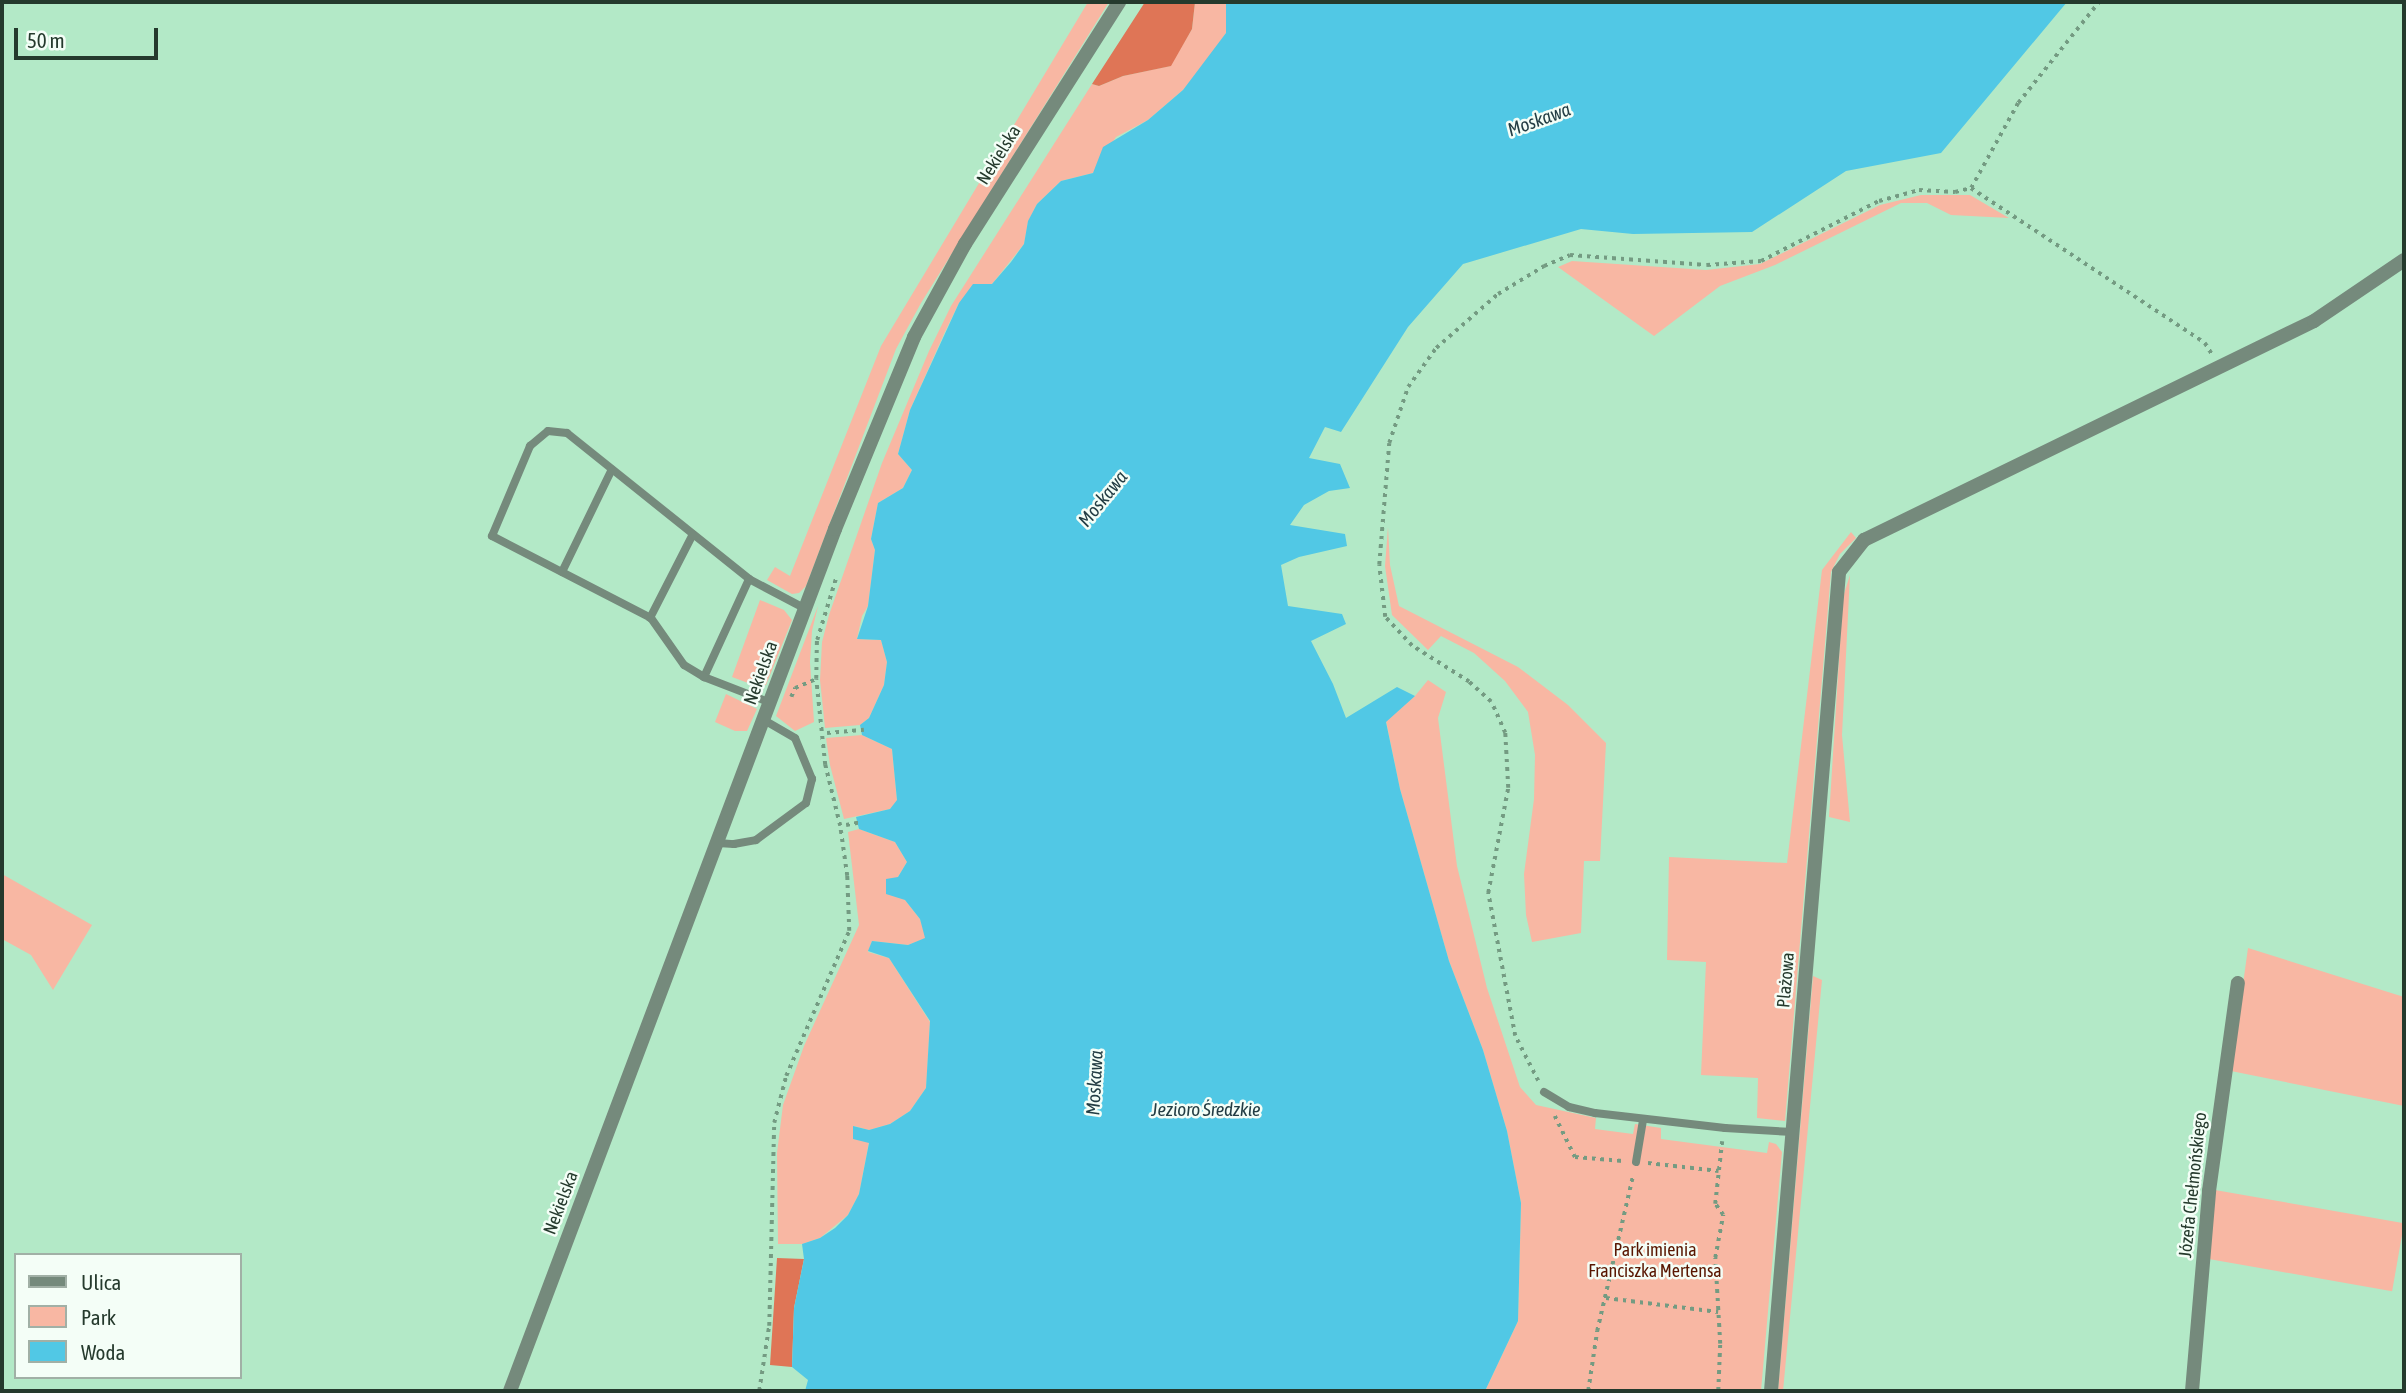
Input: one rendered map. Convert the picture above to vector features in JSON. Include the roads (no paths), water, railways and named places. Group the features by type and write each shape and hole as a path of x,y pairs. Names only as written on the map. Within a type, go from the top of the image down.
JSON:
{"street":[{"name":"Nekielska","path":"510,1391 861,463 914,337 965,244 1119,2"},
{"name":"Plażowa","path":"1771,1391 1839,572 1864,540 2315,321 2404,260"},
{"name":"Józefa Chełmońskiego","path":"2192,1391 2209,1191 2238,983"}],"lane":[{"path":"771,703 704,677 684,666 650,618 492,536 530,446 548,431 567,433 749,579 806,609"},
{"path":"562,572 612,469"},
{"path":"650,618 692,534"},
{"path":"704,677 749,579"},
{"path":"718,843 734,844 757,840 806,803 812,779 794,738 764,720"},
{"path":"1544,1092 1569,1107 1643,1120 1793,1132"},
{"path":"1636,1162 1643,1120"}],"water":[{"name":"Jezioro Średzkie","path":"1226,2 2067,2 1941,153 1846,171 1752,232 1633,234 1581,229 1463,264 1408,327 1341,432 1325,427 1309,458 1340,464 1350,488 1329,491 1304,505 1290,525 1345,534 1347,546 1299,557 1281,565 1288,606 1342,614 1346,624 1311,641 1333,684 1346,718 1397,687 1415,696 1386,722 1400,789 1449,961 1483,1050 1507,1131 1521,1203 1518,1321 1485,1391 805,1391 808,1380 792,1367 794,1308 804,1259 802,1244 820,1238 835,1228 848,1215 859,1194 869,1143 853,1139 853,1126 869,1130 890,1124 910,1111 926,1088 930,1021 889,958 868,951 872,941 908,945 925,938 920,919 905,900 886,894 886,879 898,877 907,862 895,842 859,829 856,817 890,809 897,800 892,749 862,735 860,725 869,718 884,685 887,662 881,640 857,639 868,606 875,550 871,539 878,503 903,488 912,470 898,454 910,410 959,303 973,284 992,284 1011,262 1024,244 1028,221 1037,204 1061,181 1093,173 1103,147 1148,120 1183,90 1226,33"}],"water label":[{"name":"Moskawa","path":"1539,120"},
{"name":"Moskawa","path":"1103,499"},
{"name":"Moskawa","path":"1095,1083"}],"park label":[{"name":"Park imienia Franciszka Mertensa","path":"1655,1261"}]}
